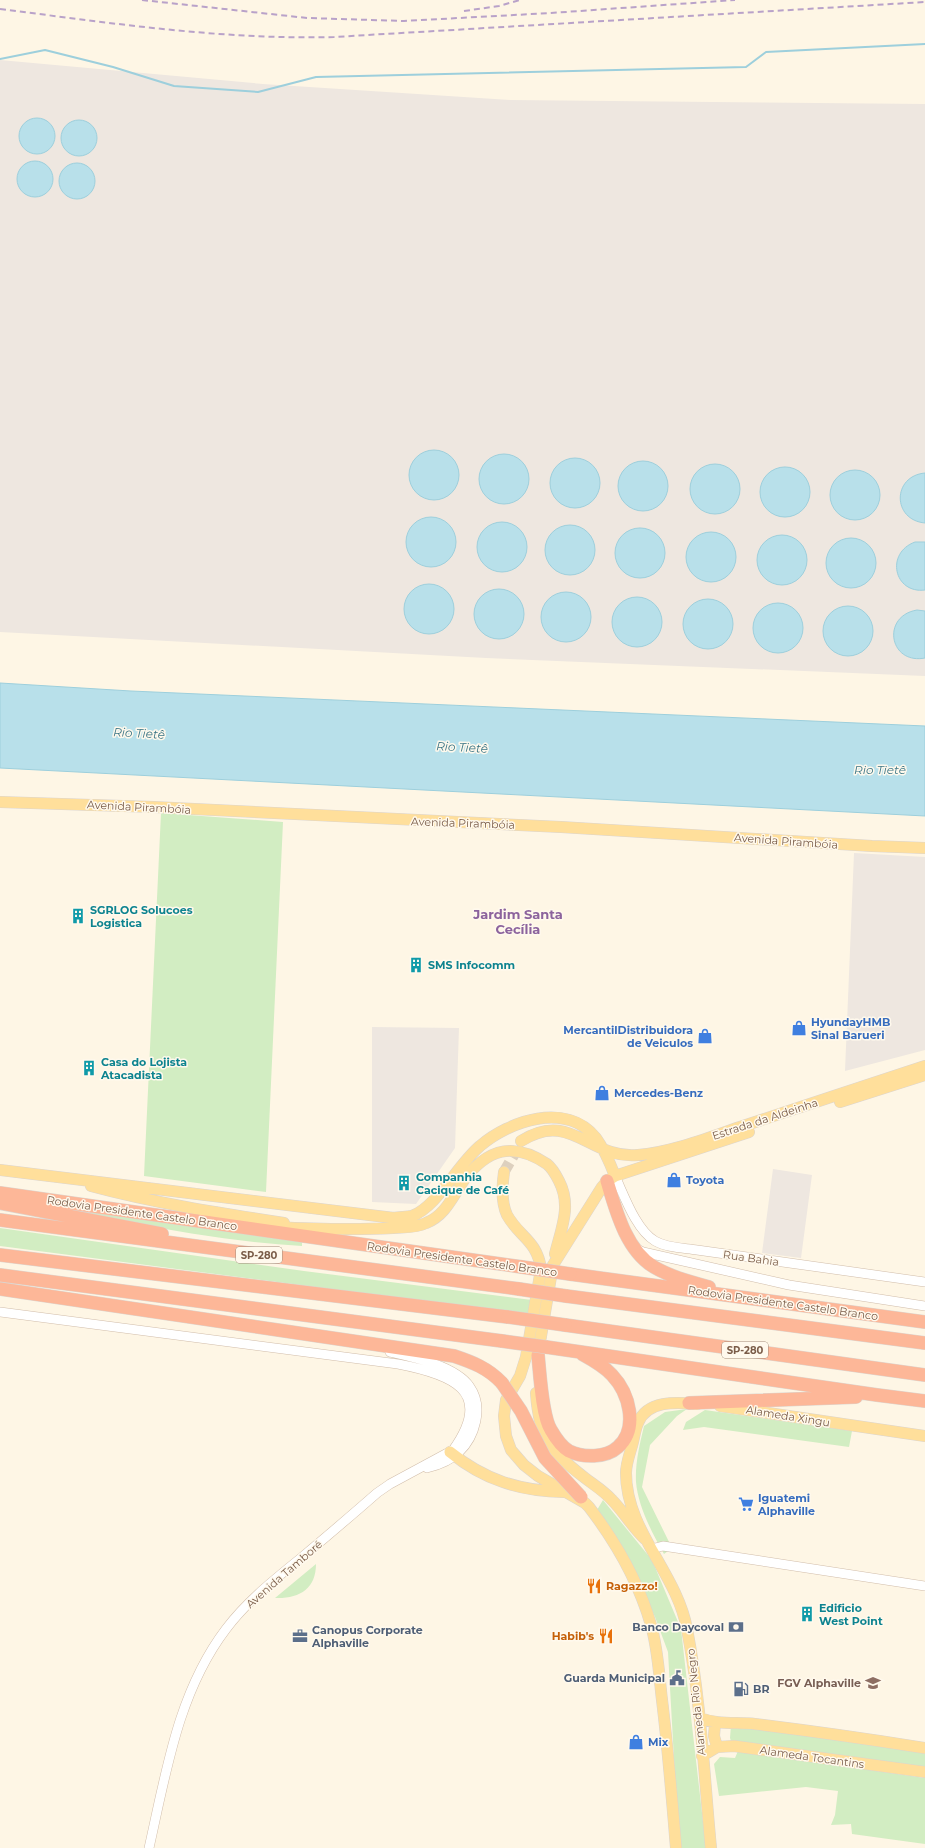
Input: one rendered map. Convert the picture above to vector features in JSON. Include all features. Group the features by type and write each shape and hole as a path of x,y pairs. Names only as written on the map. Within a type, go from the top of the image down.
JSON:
{"highway":[{"path":"611,1178 626,1232 633,1247 644,1260 668,1274 745,1299"},
{"name":"Rodovia Presidente Castelo Branco","path":"0,1193 745,1299 925,1322"},
{"path":"0,1203 178,1237 262,1256"},
{"name":"Rodovia Presidente Castelo Branco","path":"0,1220 925,1343"},
{"name":"SP-280","path":"0,1255 508,1317 925,1375"},
{"path":"0,1275 572,1350 925,1401"},
{"path":"0,1289 454,1356 471,1362 491,1372 502,1383 521,1411 545,1458 583,1500"},
{"path":"538,1355 545,1410 550,1429 568,1450 597,1456 609,1453 618,1447 625,1438 629,1427 628,1404 624,1393 613,1376 597,1363 572,1350"},
{"path":"689,1403 834,1399 877,1395"}],"main road":[{"name":"Avenida Pirambóia","path":"0,802 154,807 537,826 925,848"},
{"name":"Estrada da Aldeinha","path":"521,1141 540,1131 562,1131 582,1138 604,1150 638,1156 700,1140 925,1066"},
{"name":"Estrada da Aldeinha","path":"611,1178 925,1075"},
{"path":"0,1170 394,1218 412,1216 433,1201 461,1166 480,1146 499,1133 517,1124 546,1118 567,1120 584,1127 595,1137 604,1150 611,1178 553,1264"},
{"path":"193,1221 320,1229 378,1229 414,1227 426,1224 435,1219 443,1211 477,1165 492,1154 515,1151 537,1157 549,1166 562,1186 566,1200 566,1210 553,1264 538,1355 536,1394 538,1419 548,1442 562,1460 611,1499 645,1539"},
{"path":"635,1169 638,1156"},
{"path":"504,1172 502,1188 504,1208 511,1220 535,1248 540,1257 541,1269 526,1357 520,1376 506,1400 504,1416 506,1436 511,1450 524,1465 538,1476 583,1500 609,1536 638,1591 651,1624 658,1660 676,1848"},
{"path":"50,1175 120,1194 189,1208 320,1229"},
{"name":"Alameda Xingu","path":"651,1408 661,1404 689,1403 755,1411 925,1436"},
{"name":"Alameda Rio Negro","path":"651,1408 638,1422 626,1470 629,1496 645,1539 669,1580 686,1621 700,1718 702,1756 711,1848"},
{"path":"453,1454 480,1472 499,1481 527,1489 566,1492"},
{"path":"700,1718 716,1723 754,1724 859,1737 925,1748"},
{"path":"716,1723 714,1736 717,1747"},
{"name":"Alameda Tocantins","path":"702,1756 717,1747 734,1746 925,1772"}],"street":[{"name":"Rua Bahia","path":"611,1178 640,1226 655,1241 663,1244 925,1282"},
{"path":"633,1247 643,1252 789,1285 925,1306"},
{"path":"0,1312 352,1357 427,1369 451,1379 460,1385 469,1402 468,1420 453,1454"},
{"path":"360,1343 434,1364 458,1376 470,1387 476,1401 477,1412 475,1424 469,1440 453,1454"},
{"name":"Avenida Tamboré","path":"149,1848 174,1740 183,1710 200,1672 226,1629 256,1595 377,1493 390,1484 453,1454"},
{"path":"651,1550 663,1546 925,1586"}],"shaded area":[{"path":"0,60 263,84 510,100 925,104 925,676 486,658 0,632"},
{"path":"854,853 925,857 925,1050 845,1071"},
{"path":"372,1027 459,1028 455,1148 416,1204 372,1202"},
{"path":"773,1169 812,1175 801,1258 762,1253"}],"green space":[{"path":"161,813 283,822 266,1192 144,1176"},
{"path":"0,1197 302,1241 302,1246 264,1243 188,1233"},
{"path":"0,1228 304,1271 532,1300 531,1315 0,1246"},
{"path":"687,1409 677,1416 650,1445 642,1487 672,1548 664,1554 650,1528 637,1491 636,1468 638,1453 644,1426 665,1412"},
{"path":"705,1410 852,1431 849,1447 704,1427 683,1430 686,1422"},
{"path":"603,1500 652,1560 681,1629 706,1848 679,1848 668,1652 655,1617 628,1560 597,1510"},
{"path":"316,1564 313,1580 304,1591 292,1597 275,1598"},
{"path":"731,1725 925,1753 925,1768 731,1741"},
{"path":"738,1751 925,1778 925,1844 852,1834 851,1824 831,1825 835,1815 838,1791 806,1787 719,1796 714,1764 720,1757 735,1758"}],"water":[{"path":"37,118 47,121 52,126 55,136 52,146 47,151 37,154 27,151 22,146 19,136 22,126 27,121"},
{"path":"79,120 89,123 94,128 97,138 94,148 89,153 79,156 69,153 64,148 61,138 64,128 69,123"},
{"path":"35,161 45,164 50,169 53,179 50,189 45,194 35,197 25,194 20,189 17,179 20,169 25,164"},
{"path":"77,163 87,166 92,171 95,181 92,191 87,196 77,199 67,196 62,191 59,181 62,171 67,166"},
{"path":"434,450 443,452 452,457 457,466 459,475 457,484 452,493 443,498 434,500 425,498 416,493 411,484 409,475 411,466 416,457 425,452"},
{"path":"504,454 513,456 522,461 527,470 529,479 527,488 522,497 513,502 504,504 495,502 486,497 481,488 479,479 481,470 486,461 495,456"},
{"path":"575,458 584,460 593,465 598,474 600,483 598,492 593,501 584,506 575,508 566,506 557,501 552,492 550,483 552,474 557,465 566,460"},
{"path":"643,461 652,463 661,468 666,477 668,486 666,495 661,504 652,509 643,511 634,509 625,504 620,495 618,486 620,477 625,468 634,463"},
{"path":"715,464 724,466 733,471 738,480 740,489 738,498 733,507 724,512 715,514 706,512 697,507 692,498 690,489 692,480 697,471 706,466"},
{"path":"785,467 794,469 803,474 808,483 810,492 808,501 803,510 794,515 785,517 776,515 767,510 762,501 760,492 762,483 767,474 776,469"},
{"path":"855,470 864,472 873,477 878,486 880,495 878,504 873,513 864,518 855,520 846,518 837,513 832,504 830,495 832,486 837,477 846,472"},
{"path":"925,473 925,523 914,520 906,514 902,507 900,498 902,489 906,482 914,476"},
{"path":"431,517 440,519 449,524 454,533 456,542 454,551 449,560 440,565 431,567 422,565 413,560 408,551 406,542 408,533 413,524 422,519"},
{"path":"502,522 511,524 520,529 525,538 527,547 525,556 520,565 511,570 502,572 493,570 484,565 479,556 477,547 479,538 484,529 493,524"},
{"path":"570,525 579,527 588,532 593,541 595,550 593,559 588,568 579,573 570,575 561,573 552,568 547,559 545,550 547,541 552,532 561,527"},
{"path":"640,528 649,530 658,535 663,544 665,553 663,562 658,571 649,576 640,578 631,576 622,571 617,562 615,553 617,544 622,535 631,530"},
{"path":"711,532 720,534 729,539 734,548 736,557 734,566 729,575 720,580 711,582 702,580 693,575 688,566 686,557 688,548 693,539 702,534"},
{"path":"782,535 791,537 800,542 805,551 807,560 805,569 800,578 791,583 782,585 773,583 764,578 759,569 757,560 759,551 764,542 773,537"},
{"path":"851,538 860,540 869,545 874,554 876,563 874,572 869,581 860,586 851,588 842,586 833,581 828,572 826,563 828,554 833,545 842,540"},
{"path":"915,542 925,542 925,590 914,590 906,586 900,579 897,572 897,563 900,555 906,547"},
{"path":"429,584 438,586 447,591 452,600 454,609 452,618 447,627 438,632 429,634 420,632 411,627 406,618 404,609 406,600 411,591 420,586"},
{"path":"499,589 508,591 517,596 522,605 524,614 522,623 517,632 508,637 499,639 490,637 481,632 476,623 474,614 476,605 481,596 490,591"},
{"path":"566,592 575,594 584,599 589,608 591,617 589,626 584,635 575,640 566,642 557,640 548,635 543,626 541,617 543,608 548,599 557,594"},
{"path":"637,597 646,599 655,604 660,613 662,622 660,631 655,640 646,645 637,647 628,645 619,640 614,631 612,622 614,613 619,604 628,599"},
{"path":"708,599 717,601 726,606 731,615 733,624 731,633 726,642 717,647 708,649 699,647 690,642 685,633 683,624 685,615 690,606 699,601"},
{"path":"778,603 787,605 796,610 801,619 803,628 801,637 796,646 787,651 778,653 769,651 760,646 755,637 753,628 755,619 760,610 769,605"},
{"path":"848,606 857,608 866,613 871,622 873,631 871,640 866,649 857,654 848,656 839,654 830,649 825,640 823,631 825,622 830,613 839,608"},
{"path":"917,610 925,611 925,658 913,658 904,654 897,647 894,639 894,630 898,621 906,614"},
{"name":"Rio Tietê","path":"0,683 131,691 925,726 925,816 0,768"}],"waterway":[{"path":"0,59 45,50 113,67 174,86 258,92 316,77 746,67 766,52 925,44"}],"tunnel":[{"path":"504,1172 520,1144"}],"railway":[{"path":"142,0 307,18 404,21 551,13 735,0"},
{"path":"464,11 499,6 520,0"},
{"path":"0,9 125,25 208,33 250,36 334,37 925,2"}],"place":[{"name":"SGRLOG Solucoes Logistica","path":"78,916"},
{"name":"SMS Infocomm","path":"416,965"},
{"name":"HyundayHMB Sinal Barueri","path":"799,1028"},
{"name":"MercantilDistribuidora de Veiculos","path":"705,1036"},
{"name":"Casa do Lojista Atacadista","path":"89,1068"},
{"name":"Mercedes-Benz","path":"602,1093"},
{"name":"Toyota","path":"674,1180"},
{"name":"Companhia Cacique de Café","path":"404,1183"},
{"name":"Iguatemi Alphaville","path":"746,1504"},
{"name":"Ragazzo!","path":"594,1586"},
{"name":"Edificio West Point","path":"807,1614"},
{"name":"Banco Daycoval","path":"736,1627"},
{"name":"Canopus Corporate Alphaville","path":"300,1636"},
{"name":"Habib's","path":"606,1636"},
{"name":"Guarda Municipal","path":"677,1678"},
{"name":"FGV Alphaville","path":"873,1683"},
{"name":"BR","path":"741,1689"},
{"name":"Mix","path":"636,1742"}],"district":[{"name":"Jardim Santa Cecília","path":"518,922"}]}
